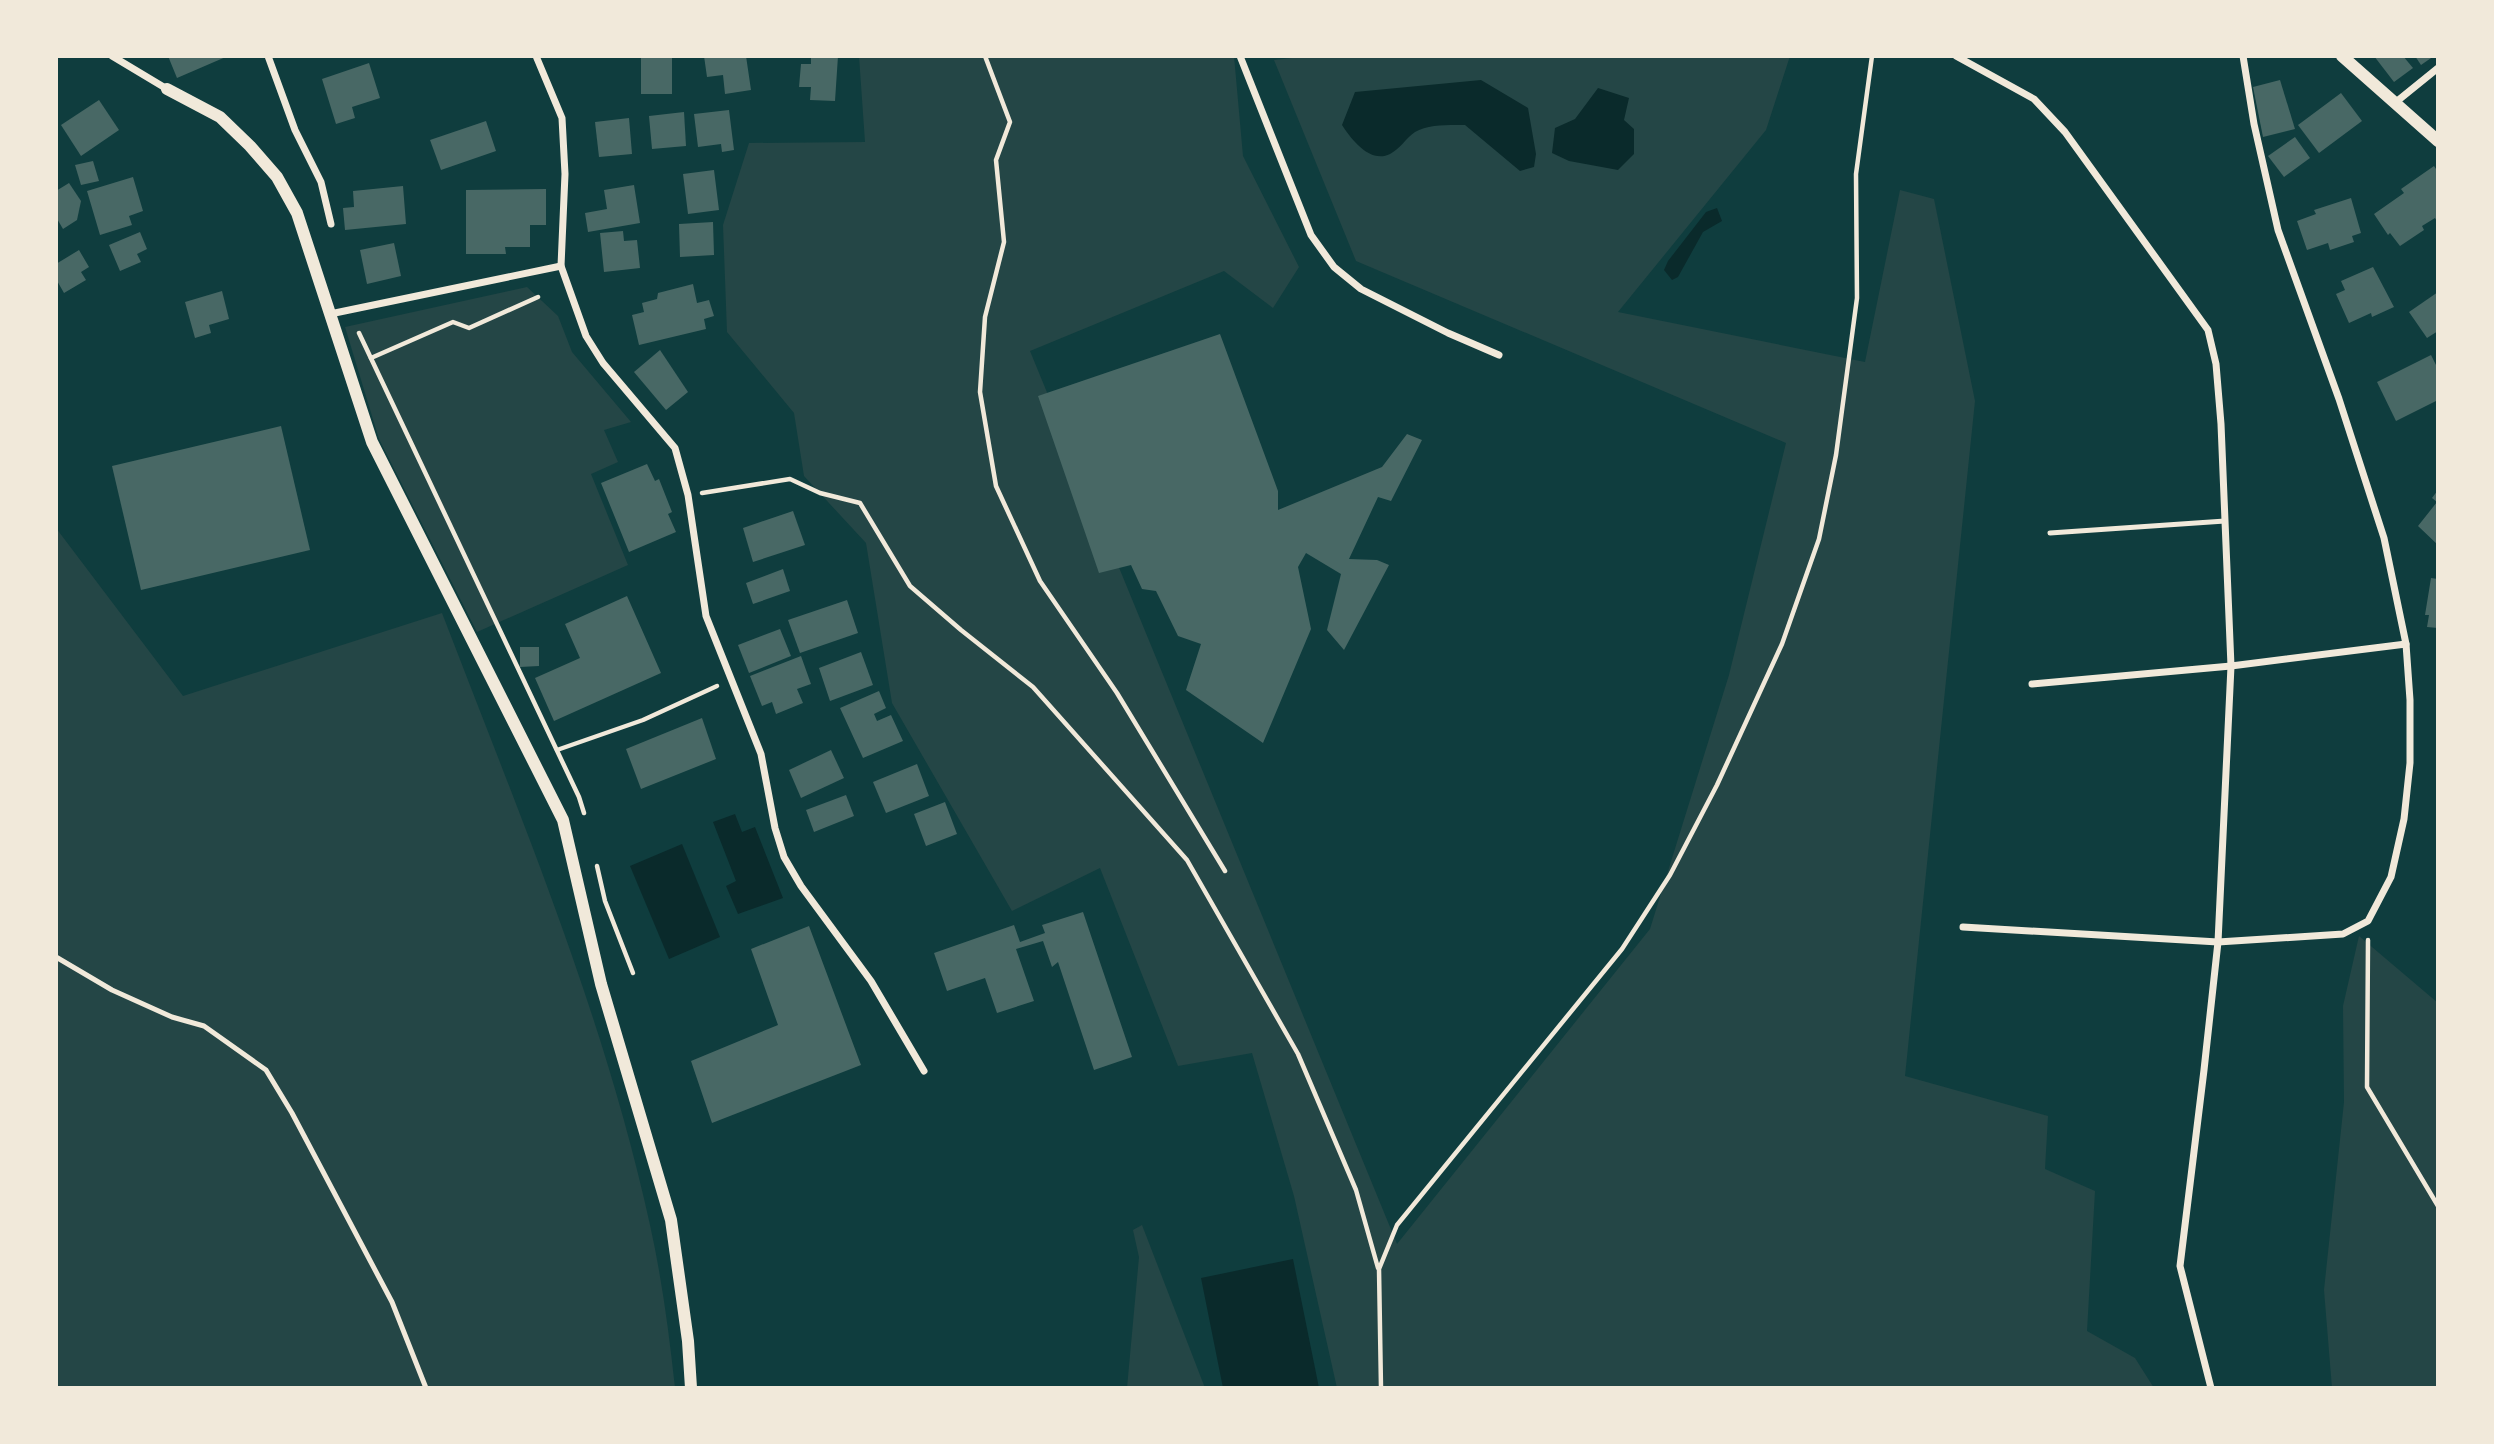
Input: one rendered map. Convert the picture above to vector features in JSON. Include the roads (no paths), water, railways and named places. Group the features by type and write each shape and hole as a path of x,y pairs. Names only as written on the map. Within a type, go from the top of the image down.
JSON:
{"street":[{"path":"112,56 220,117 277,177 297,213 372,442 563,820 601,984 671,1220 688,1341 691,1388"},
{"path":"268,56 295,130 321,182 331,224"},
{"path":"536,56 562,118 565,174 561,265 586,335 603,363 675,448 688,495 706,616 761,754 775,828 789,868 871,981 924,1071"},
{"path":"1240,56 1311,235 1334,268 1361,289 1499,355"},
{"path":"1956,56 2034,99 2065,132 2208,330 2216,364 2231,666 2218,942 2180,1266 2211,1388"},
{"path":"1963,927 2218,942 2343,934 2368,921 2392,877 2404,819 2410,762 2410,700 2406,644 2384,538 2339,399 2278,230 2253,124 2243,56"},
{"path":"2342,56 2438,141"},
{"path":"2396,102 2438,68"},
{"path":"330,314 561,265"},
{"path":"2032,684 2231,666 2406,644"}],"lane":[{"path":"2050,533 2225,521"},
{"path":"56,957 124,995 172,1017 204,1026 266,1070 292,1113 392,1302 426,1388"}]}
